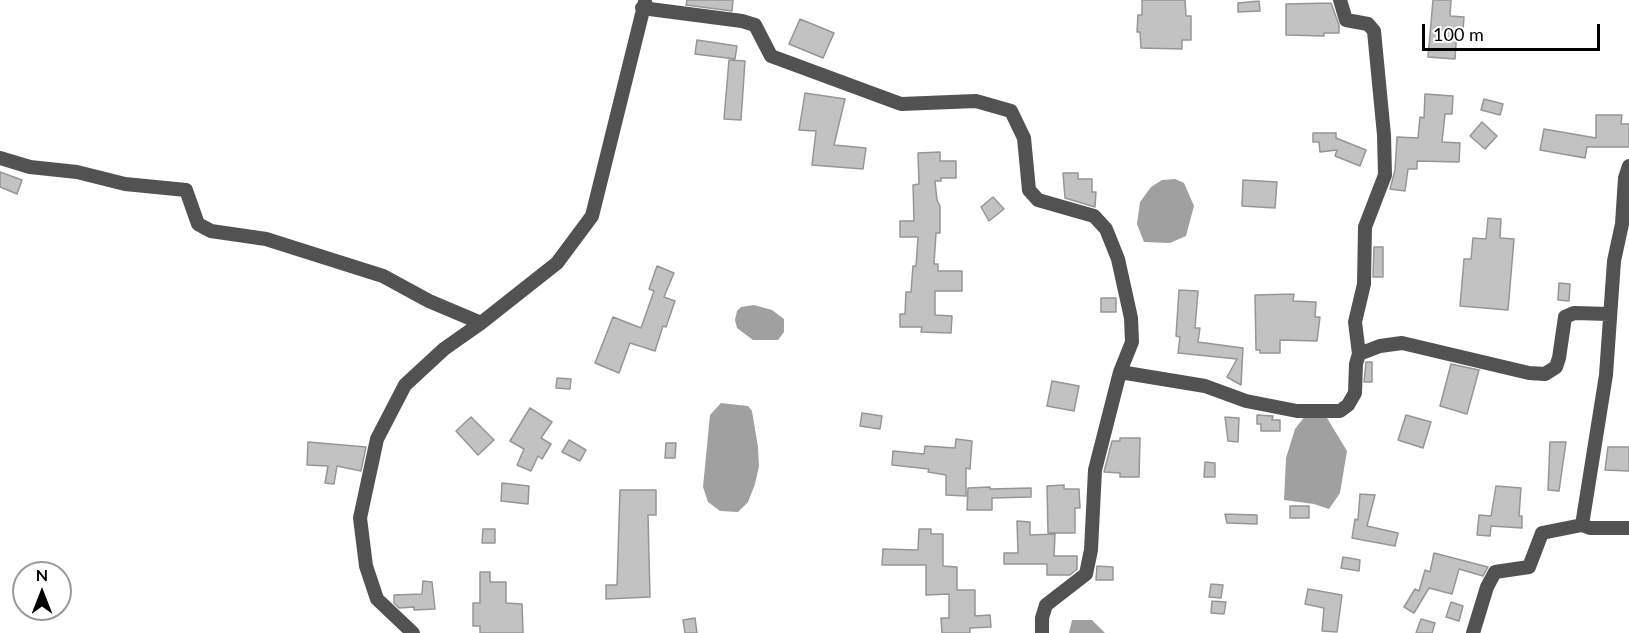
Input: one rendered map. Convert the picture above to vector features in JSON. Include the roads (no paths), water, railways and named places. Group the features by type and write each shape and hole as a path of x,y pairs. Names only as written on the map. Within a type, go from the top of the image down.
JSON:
{"street":[{"path":"1120,372 1205,386 1246,401 1296,411 1340,411 1348,405 1355,393 1356,364 1359,354 1355,322 1364,284 1365,227 1385,175 1384,135 1374,31 1368,24 1346,20 1342,16 1340,0"},
{"path":"413,633 377,599 366,566 360,518 377,439 405,385 444,349 481,323 556,263 592,216 604,156 640,27 644,4 742,21 755,26 771,56 901,104 976,101 1011,111 1024,138 1029,190 1038,200 1094,216 1106,229 1118,259 1131,318 1132,342 1120,372 1095,470 1091,550 1086,574 1046,605 1042,618 1042,633"},
{"path":"0,158 30,167 77,172 125,184 186,190 198,224 211,231 266,239 383,276 429,301 481,323"},
{"path":"1582,525 1606,375 1614,261 1626,225 1625,178 1629,166"},
{"path":"1359,354 1380,346 1402,343 1529,373 1545,374 1556,367 1560,358 1565,317 1574,312 1610,314"},
{"path":"1473,633 1487,587 1495,572 1519,571 1529,567 1542,532 1582,525 1590,528 1629,528"}]}
